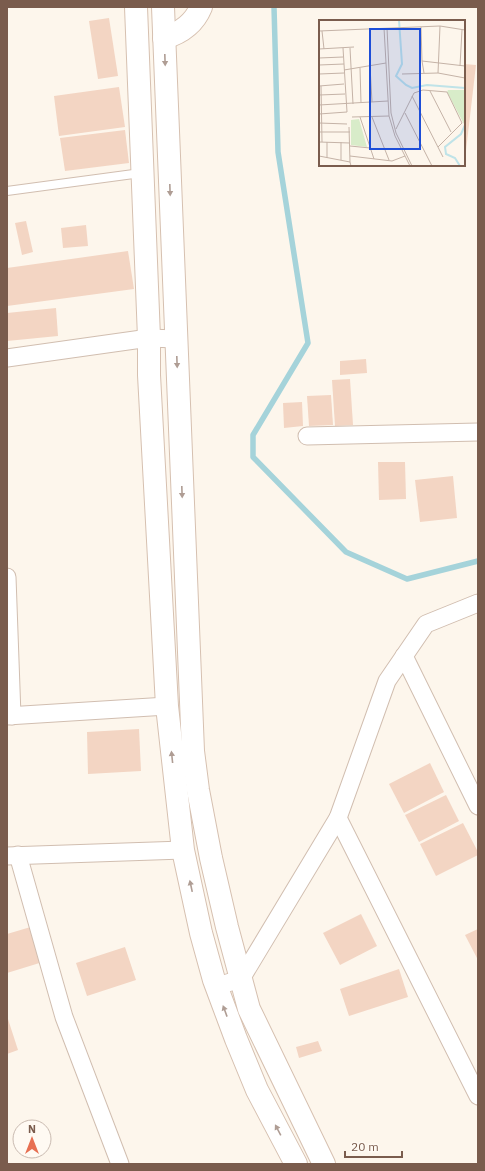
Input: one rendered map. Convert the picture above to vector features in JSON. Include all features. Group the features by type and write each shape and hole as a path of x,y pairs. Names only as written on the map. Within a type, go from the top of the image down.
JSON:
{"main road":[{"path":"136,7 149,338 149,375 167,706 183,850 201,932 216,986 257,1090 296,1164"},
{"path":"163,7 193,751 199,796 211,858 227,927 249,1009 324,1164"},
{"path":"164,38 173,35 189,25 201,7"}],"street":[{"path":"7,358 149,338 176,339"},
{"path":"307,436 478,432"},
{"path":"7,577 9,716 167,706"},
{"path":"216,986 241,980 338,818 387,681 404,656 426,624 478,603"},
{"path":"404,656 478,806"},
{"path":"338,818 478,1096"},
{"path":"120,1164 64,1017 12,856 183,850"}],"lane":[{"path":"7,191 142,173"}],"building":[{"path":"109,18 118,76 98,79 89,21"},
{"path":"465,64 476,65 465,159"},
{"path":"119,87 125,127 59,136 54,96"},
{"path":"125,130 129,163 65,171 60,138"},
{"path":"26,221 33,252 22,255 15,223"},
{"path":"86,225 88,246 63,248 61,228"},
{"path":"128,251 134,289 7,306 7,268"},
{"path":"56,308 58,336 7,341 7,313"},
{"path":"366,359 367,373 340,375 340,361"},
{"path":"350,379 353,425 335,426 332,380"},
{"path":"331,395 333,425 309,426 307,396"},
{"path":"302,402 303,426 284,428 283,403"},
{"path":"378,462 405,462 406,499 379,500"},
{"path":"453,476 457,518 420,522 415,480"},
{"path":"139,729 141,771 88,774 87,732"},
{"path":"430,763 444,792 404,813 389,784"},
{"path":"446,795 459,821 419,842 405,815"},
{"path":"463,823 478,852 478,855 436,876 420,844"},
{"path":"361,914 377,946 340,965 323,933"},
{"path":"34,926 46,961 7,973 7,934"},
{"path":"478,929 478,960 465,935"},
{"path":"125,947 136,980 87,996 76,963"},
{"path":"399,969 408,997 349,1016 340,989"},
{"path":"7,1016 18,1050 7,1054"},
{"path":"318,1041 322,1051 299,1058 296,1047"}],"waterway":[{"path":"274,7 278,152 308,343 253,435 253,457 346,552 407,579 478,561"}]}
